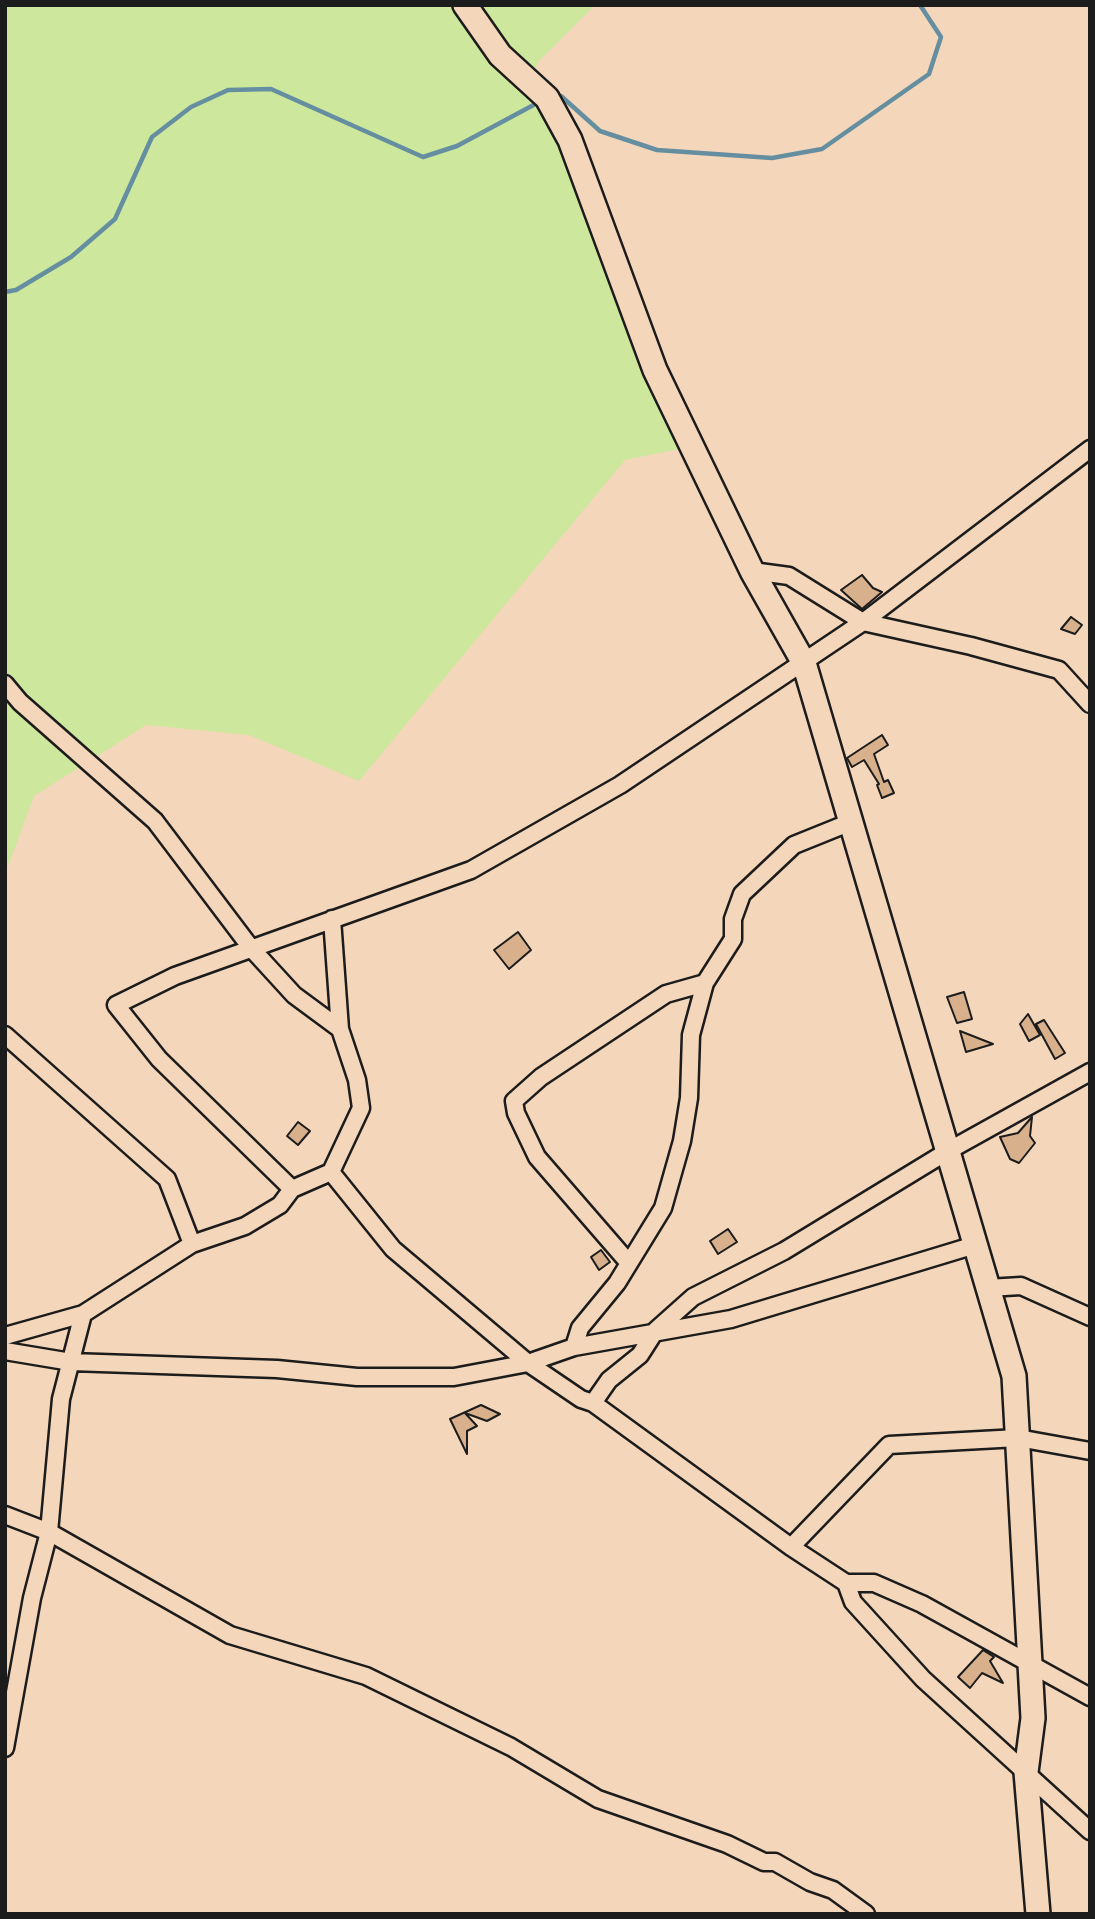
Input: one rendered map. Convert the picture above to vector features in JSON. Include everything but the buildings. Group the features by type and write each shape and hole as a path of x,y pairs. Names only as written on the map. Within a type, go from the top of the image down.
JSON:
{"main road":[{"path":"465,5 500,55 547,98 570,140 655,370 752,570 804,663 1014,1376 1033,1718 1027,1772 1038,1914"}],"street":[{"path":"292,1189 159,1059 116,1005 175,976 471,870 620,785 863,622 1090,449"},
{"path":"752,570 789,576 863,622 971,646 1059,670 1090,704"},
{"path":"5,684 20,702 155,821 251,948 294,995 340,1029"},
{"path":"574,1347 580,1328 617,1283 663,1208 682,1141 689,1098 691,1035 705,983 733,939 733,919 742,894 794,845 851,822"},
{"path":"5,1336 83,1314 192,1244 244,1226 280,1205 292,1189 331,1172 361,1108 357,1080 340,1029 332,919"},
{"path":"628,1262 537,1157 516,1113 514,1101 541,1077 666,994 705,983"},
{"path":"5,1035 167,1179 192,1244"},
{"path":"593,1403 609,1380 640,1355 656,1330 693,1297 784,1251 948,1151 1090,1072"},
{"path":"331,1172 393,1249 528,1363 581,1399 593,1403 791,1547 846,1583 874,1583 898,1593 1090,1697"},
{"path":"5,1351 71,1362 454,1377 528,1363 574,1347 656,1330 732,1319 975,1245"},
{"path":"988,1288 1021,1286 1090,1317"},
{"path":"5,1748 32,1598 49,1532 61,1399 83,1314"},
{"path":"791,1547 889,1445 1018,1438 1090,1451"},
{"path":"5,1515 49,1532 230,1635 366,1676 511,1747 598,1799 727,1844 764,1862 775,1863 810,1882 833,1889 866,1914"},
{"path":"846,1583 853,1602 923,1679 1090,1831"}],"green space":[{"path":"595,5 539,61 523,92 559,137 646,372 679,449 625,460 359,781 249,735 146,725 34,796 5,874 5,7"}],"waterway":[{"path":"556,97 561,96 600,131 657,150 772,158 822,149 929,74 941,37 920,5"},
{"path":"5,292 16,290 71,257 115,219 152,137 191,107 228,90 271,89 423,157 457,146 541,101"}]}
